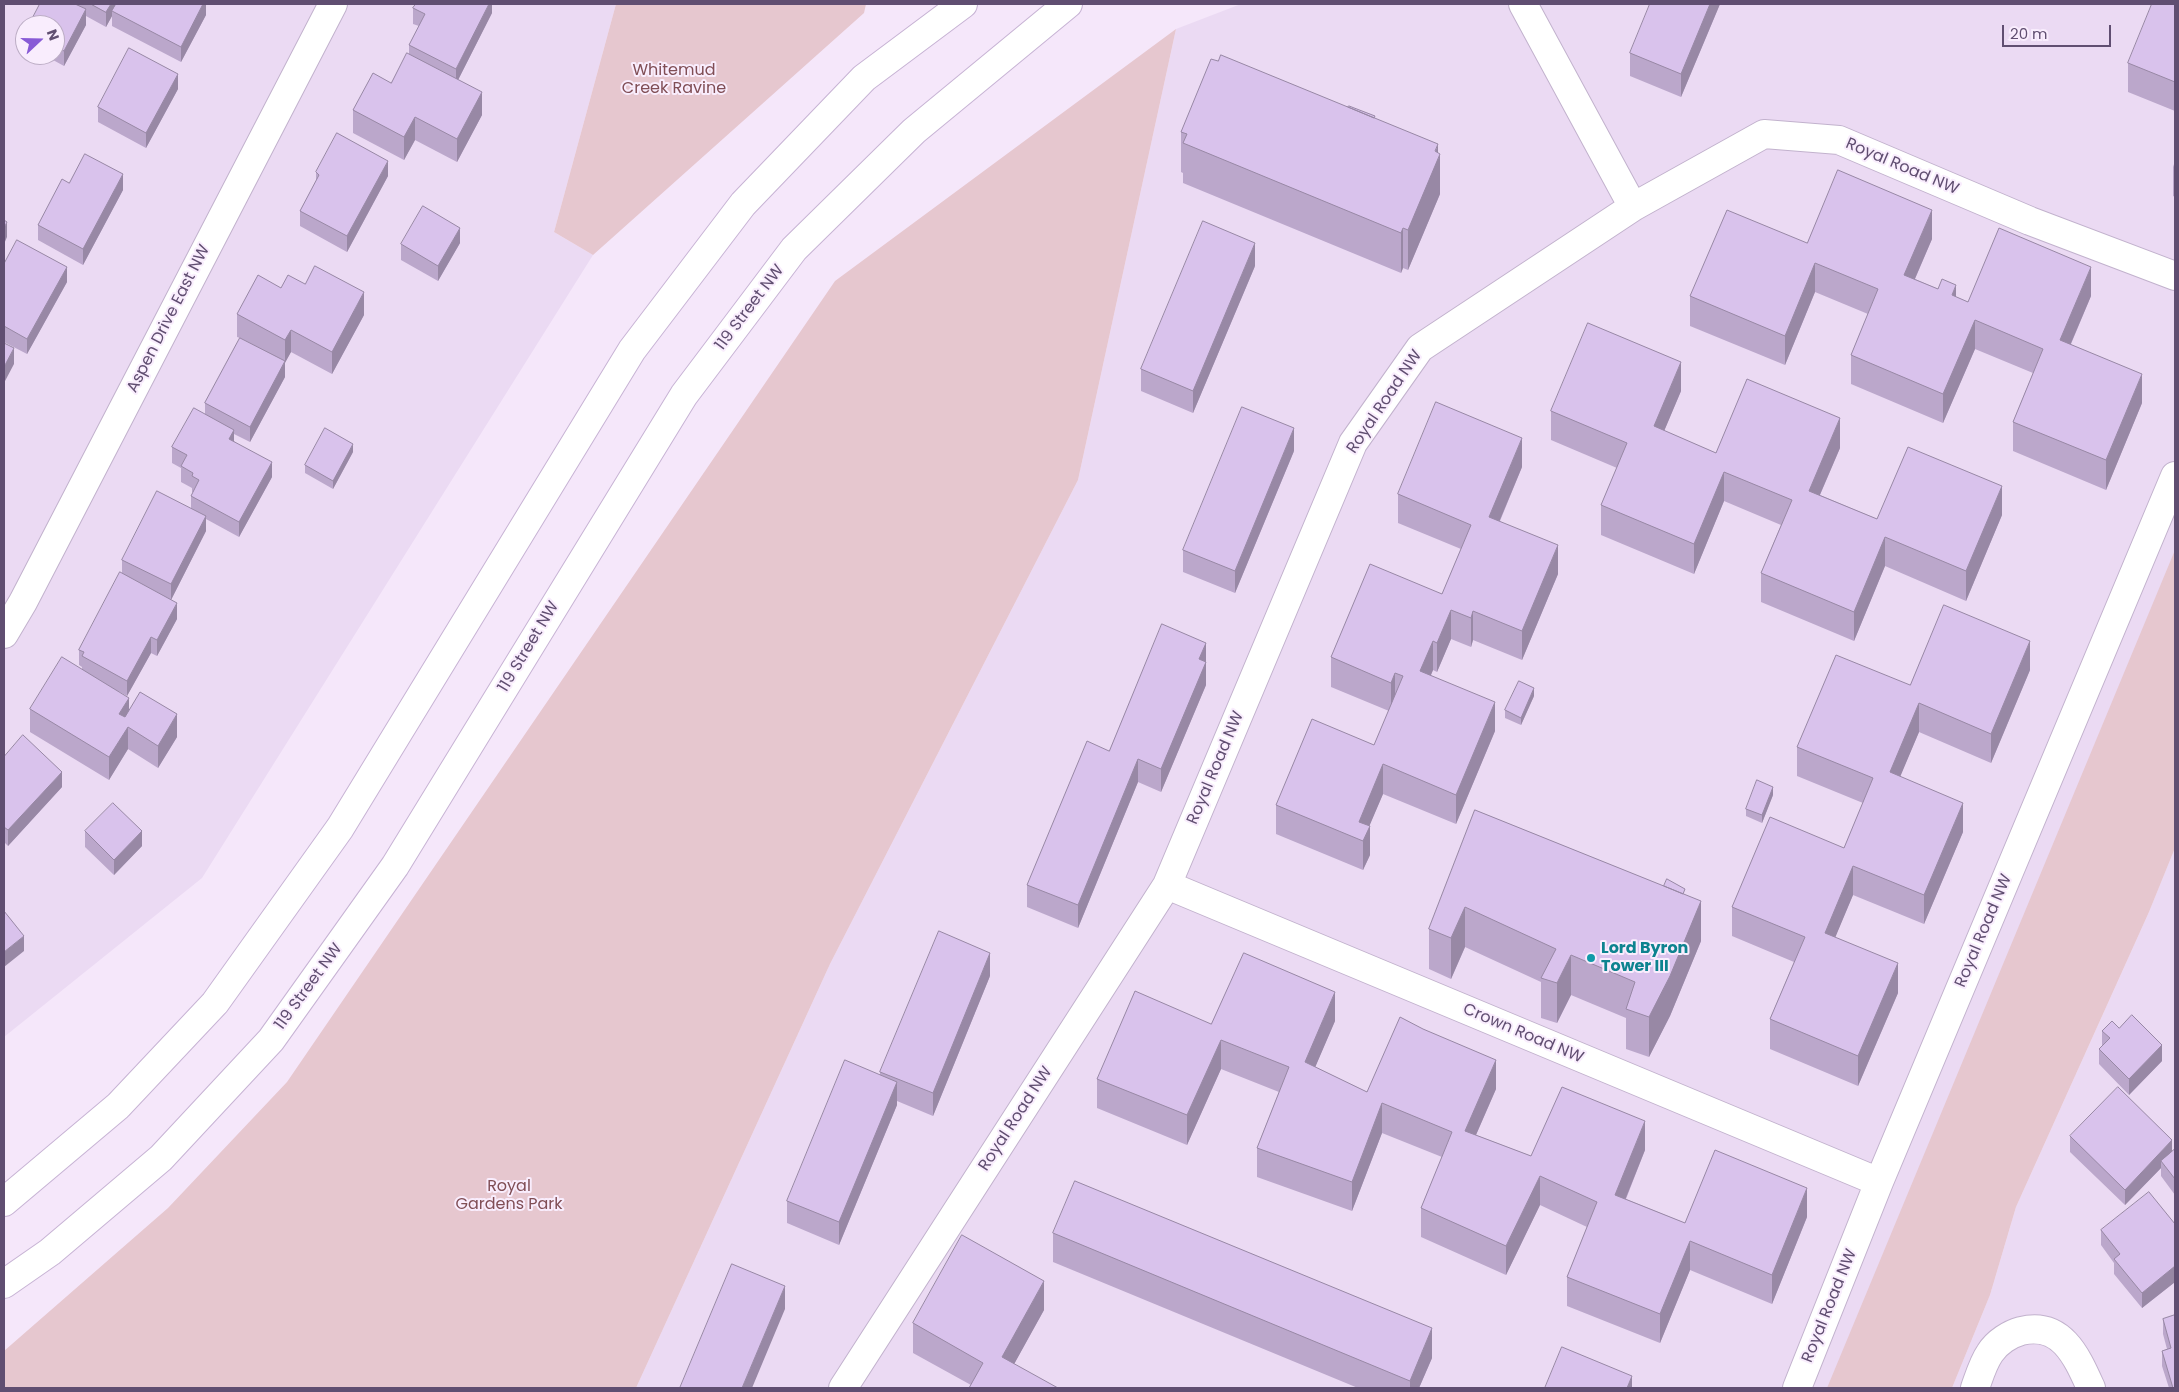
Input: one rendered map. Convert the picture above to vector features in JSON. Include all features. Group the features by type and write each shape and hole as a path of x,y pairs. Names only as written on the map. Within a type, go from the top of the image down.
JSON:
{"street":[{"path":"4,1202 118,1106 215,1003 340,828 632,350 742,204 864,78 963,4"},
{"path":"1523,4 1633,206"},
{"name":"Aspen Drive East NW","path":"4,634 23,602 326,6"},
{"name":"119 Street NW","path":"4,1284 50,1252 161,1158 271,1040 396,866 684,395 794,248 914,131 1059,6"},
{"name":"Royal Road NW","path":"843,1388 1167,885 1353,443 1420,348 1633,206 1764,134 1839,140 2030,220 2175,276"},
{"name":"Royal Road NW","path":"1797,1388 1879,1182 2175,476"},
{"name":"Crown Road NW","path":"1167,885 1879,1182"},
{"path":"1974,1388 1990,1352 2000,1342 2013,1333 2029,1329 2042,1329 2055,1334 2067,1345 2083,1370 2090,1388"}],"shaded area":[{"path":"4,4 616,4 554,232 593,255 202,878 4,1037"},
{"path":"1241,4 2175,4 2175,599 1832,1388 636,1388 830,964 1078,480 1176,29"},
{"path":"2175,848 2175,1388 1952,1388 1990,1295 2016,1207 2149,912"}],"green space":[{"name":"Whitemud Creek Ravine","path":"616,4 866,4 864,13 593,255 554,232"},
{"name":"Royal Gardens Park","path":"1176,29 1078,480 830,964 636,1388 4,1388 4,1351 168,1208 287,1082 835,281"},
{"path":"2175,550 2175,848 2149,912 2016,1207 1990,1295 1952,1388 1827,1388"}],"building":[{"path":"40,4 75,4 86,9 65,49 65,15 34,15"},
{"path":"91,4 111,4 106,12"},
{"path":"116,4 203,4 181,47 112,11"},
{"path":"416,4 489,4 456,69 409,45 425,14 413,8"},
{"path":"1650,4 1710,4 1681,74 1630,53"},
{"path":"2152,4 2175,4 2175,82 2128,63"},
{"path":"129,48 178,74 146,133 98,107"},
{"path":"407,53 482,92 457,139 415,117 404,137 353,110 373,73 391,83"},
{"path":"1221,55 1438,144 1435,151 1440,154 1408,230 1403,228 1401,233 1183,143 1187,134 1181,132 1211,59 1218,61"},
{"path":"1349,106 1375,116 1374,118"},
{"path":"337,133 388,161 347,236 300,211 319,175 316,172"},
{"path":"85,154 123,174 83,249 38,225 62,179 69,183"},
{"path":"1838,170 1932,210 1904,275 1938,289 1942,279 1956,285 1952,295 1968,302 1999,228 2091,267 2060,340 2142,374 2106,460 2013,422 2043,349 1975,320 1943,394 1851,355 1878,289 1815,263 1785,336 1690,296 1727,210 1807,243"},
{"path":"423,206 460,228 438,266 401,244"},
{"path":"1203,221 1255,243 1193,391 1141,369"},
{"path":"17,240 67,267 27,339 4,326 4,264"},
{"path":"315,266 364,292 332,352 291,330 285,340 237,314 258,275 281,288 288,275 305,284"},
{"path":"1588,323 1681,362 1654,426 1716,453 1747,379 1840,418 1809,491 1877,519 1908,447 2002,486 1966,571 1885,537 1854,612 1761,573 1792,500 1724,472 1694,544 1601,505 1627,443 1551,411"},
{"path":"240,338 285,361 250,427 205,403"},
{"path":"4,343 14,348 4,367"},
{"path":"1436,402 1522,438 1489,517 1558,545 1522,631 1473,611 1471,618 1451,610 1437,643 1433,641 1420,671 1495,702 1456,795 1383,764 1359,822 1370,826 1363,841 1276,805 1312,719 1374,745 1403,676 1395,673 1391,683 1331,657 1370,564 1442,594 1471,525 1398,494"},
{"path":"1242,407 1294,428 1235,571 1183,550"},
{"path":"194,408 234,430 229,439 272,462 239,522 191,496 199,480 192,476 193,473 181,466 187,455 172,447"},
{"path":"325,428 353,444 333,481 305,465"},
{"path":"157,491 206,516 171,584 122,560"},
{"path":"120,572 177,603 157,640 151,637 127,681 82,656 84,652 79,650"},
{"path":"1944,605 2030,641 1991,734 1919,703 1890,772 1963,803 1924,895 1853,866 1825,933 1898,963 1858,1056 1770,1019 1805,937 1732,907 1770,817 1844,848 1873,778 1797,747 1836,655 1910,685"},
{"path":"1162,624 1206,643 1199,659 1206,662 1161,769 1138,759 1078,905 1027,885 1087,741 1109,751"},
{"path":"62,657 129,698 119,714 125,717 140,692 177,714 158,746 128,727 109,757 30,709"},
{"path":"1519,681 1534,688 1521,718 1505,710"},
{"path":"23,735 62,772 8,830 4,827 4,757"},
{"path":"1757,780 1773,787 1762,815 1746,809"},
{"path":"113,803 142,831 114,860 85,831"},
{"path":"1475,810 1701,901 1670,976 1649,1017 1626,1009 1635,982 1571,955 1557,983 1541,978 1556,949 1465,907 1451,938 1429,929"},
{"path":"1667,879 1685,889 1683,894 1664,886"},
{"path":"4,911 24,936 4,952"},
{"path":"939,931 990,953 933,1093 880,1072"},
{"path":"1244,953 1335,992 1305,1062 1367,1092 1400,1017 1423,1029 1496,1060 1465,1131 1531,1156 1562,1087 1645,1121 1615,1195 1685,1223 1715,1150 1807,1188 1772,1275 1690,1241 1660,1314 1567,1277 1597,1202 1540,1176 1506,1246 1421,1208 1452,1132 1382,1103 1352,1182 1257,1148 1289,1067 1221,1040 1187,1115 1097,1079 1135,991 1211,1024"},
{"path":"2132,1015 2162,1045 2129,1079 2099,1049 2110,1038 2102,1031 2112,1021 2119,1028"},
{"path":"845,1060 897,1082 839,1222 787,1201"},
{"path":"2118,1087 2172,1140 2125,1190 2070,1136"},
{"path":"2175,1149 2175,1179 2161,1161"},
{"path":"1075,1181 1432,1328 1410,1381 1053,1233"},
{"path":"2149,1192 2175,1224 2175,1266 2142,1293 2114,1259 2120,1254 2101,1230"},
{"path":"962,1235 1044,1281 1002,1357 1058,1388 969,1388 983,1363 913,1323"},
{"path":"732,1264 785,1286 742,1388 680,1388"},
{"path":"2175,1315 2175,1388 2173,1388 2162,1351 2171,1348 2163,1319"},
{"path":"1562,1347 1632,1376 1627,1388 1545,1388"}],"place":[{"name":"Lord Byron Tower III","path":"1591,958"}]}
